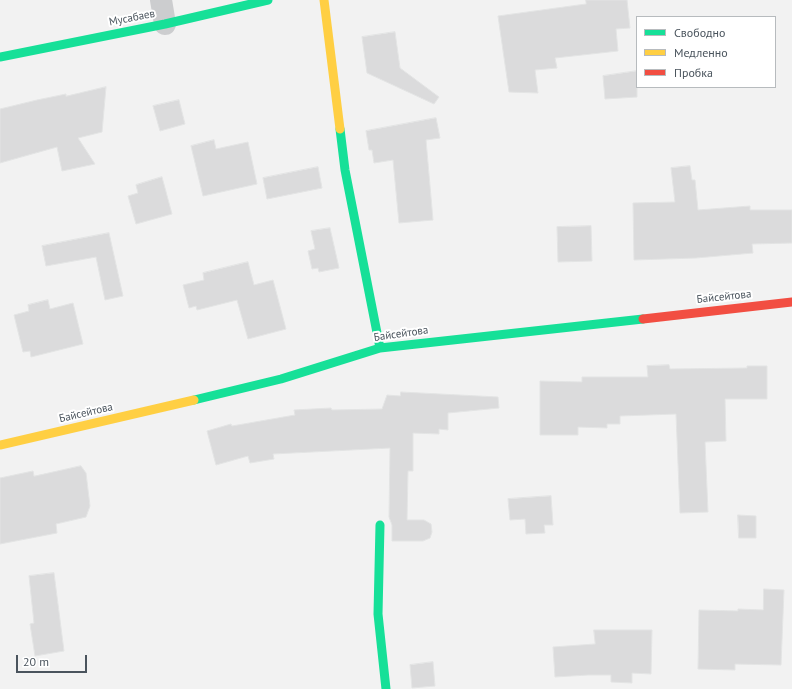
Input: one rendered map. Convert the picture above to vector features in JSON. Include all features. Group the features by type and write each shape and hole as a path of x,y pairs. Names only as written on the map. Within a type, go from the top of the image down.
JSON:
{"street":[{"path":"161,0 165,24"},
{"name":"Мусабаев","path":"0,57 165,24 268,0"},
{"path":"324,0 345,170 380,348"},
{"name":"Байсейтова","path":"0,445 282,380 380,348 792,302"},
{"path":"380,525 378,614 386,689"}],"building":[{"path":"586,0 627,0 630,28 616,29 618,51 555,58 557,68 535,70 538,93 509,92 498,16 586,4"},
{"path":"395,32 400,68 439,97 434,104 367,73 362,37"},
{"path":"636,71 637,97 605,99 603,76"},
{"path":"106,87 102,132 78,138 95,164 62,171 57,147 0,163 0,109 37,100 66,94 66,96"},
{"path":"179,100 185,124 160,131 153,106"},
{"path":"436,118 440,138 426,140 433,220 399,223 393,160 374,163 372,150 369,150 366,131"},
{"path":"214,140 216,149 248,142 257,184 203,196 191,146"},
{"path":"690,166 692,180 695,180 698,210 750,206 750,210 792,210 792,243 752,244 753,253 696,258 634,260 633,203 675,202 671,168"},
{"path":"318,167 322,188 267,199 263,178"},
{"path":"162,177 172,214 136,224 128,196 138,193 136,185"},
{"path":"591,226 592,261 558,262 557,227"},
{"path":"330,228 339,268 319,272 318,268 312,269 308,251 315,249 311,231"},
{"path":"109,233 123,296 105,300 96,257 46,266 42,246"},
{"path":"248,262 254,285 273,280 286,329 248,339 237,300 197,310 196,306 189,308 183,285 204,280 203,273"},
{"path":"48,300 50,309 73,303 83,344 31,357 30,351 23,352 14,315 29,311 28,305"},
{"path":"669,365 670,369 747,368 747,366 767,366 767,399 725,399 726,441 705,442 708,512 680,513 676,414 620,416 620,424 607,424 607,428 578,427 578,435 540,435 540,381 582,382 582,377 648,377 647,366"},
{"path":"401,392 498,397 499,408 448,413 448,430 439,429 439,434 413,433 413,471 408,471 407,520 424,520 431,524 432,532 430,538 423,541 392,541 392,525 389,517 390,448 273,454 274,459 250,463 248,456 216,465 207,431 231,424 232,426 295,415 294,410 331,408 332,410 382,409 387,395 400,396"},
{"path":"81,466 86,473 90,506 86,517 56,524 57,533 0,544 0,478 33,471 34,476"},
{"path":"551,496 553,525 544,525 545,533 526,534 525,519 510,520 508,499"},
{"path":"738,515 756,516 756,538 739,538"},
{"path":"54,573 64,651 35,656 30,624 34,623 29,576"},
{"path":"764,589 784,590 781,665 735,664 735,670 698,669 699,610 763,610"},
{"path":"594,630 652,630 651,674 632,673 632,683 611,682 611,675 555,677 553,647 595,644"},
{"path":"433,662 435,686 412,688 410,665"}],"traffic: fast":[{"path":"0,57 165,24 268,0"},
{"path":"340,129 345,170 380,348"},
{"path":"194,400 281,379 380,348 643,319"},
{"path":"380,525 378,614 386,689"}],"traffic: slow":[{"path":"324,0 340,129"},
{"path":"0,445 194,400"}],"traffic: jam":[{"path":"643,319 792,302"}]}
